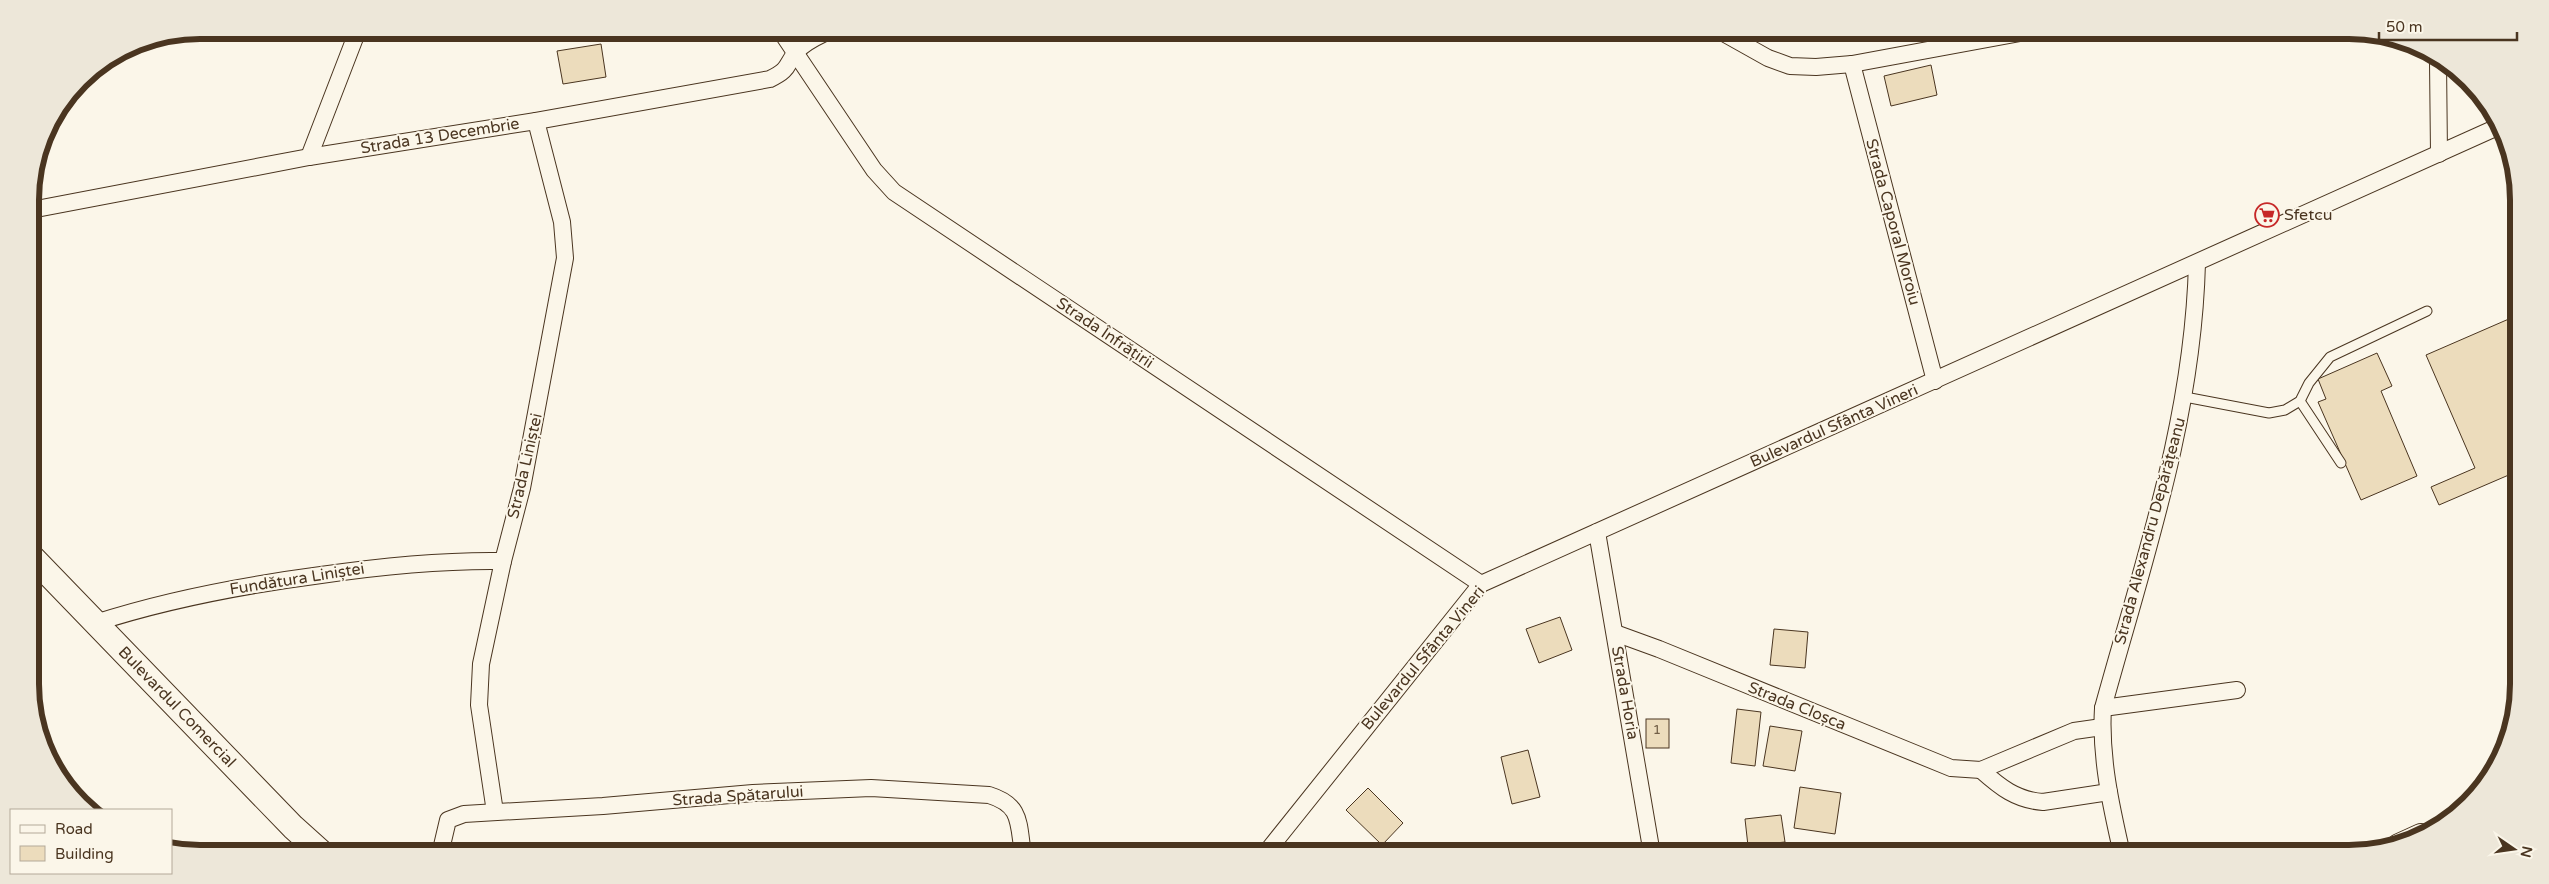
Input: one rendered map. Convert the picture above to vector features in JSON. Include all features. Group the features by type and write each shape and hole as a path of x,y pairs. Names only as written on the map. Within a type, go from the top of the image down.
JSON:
{"main road":[{"name":"Bulevardul Comercial","path":"39,564 293,827 313,845"}],"street":[{"path":"309,157 355,39"},
{"name":"Strada Înfrățirii","path":"787,39 874,170 894,192 1481,584"},
{"name":"Strada 13 Decembrie","path":"39,208 309,157 536,121 770,79 782,73 796,52 813,39"},
{"path":"1734,39 1768,58 1790,66 1816,67 1852,64 1987,39"},
{"name":"Strada Caporal Moroiu","path":"1852,64 1935,380"},
{"path":"2438,65 2439,154"},
{"name":"Strada Liniștei","path":"495,812 480,697 481,664 502,561 522,488 565,258 562,222 536,121"},
{"name":"Bulevardul Sfânta Vineri","path":"1272,845 1481,584 2494,129"},
{"name":"Strada Alexandru Depărățeanu","path":"2120,845 2108,792 2102,727 2103,708 2162,497 2185,397 2195,317 2197,263"},
{"name":"Strada Horia","path":"1597,532 1650,845"},
{"name":"Fundătura Liniștei","path":"95,622 151,605 280,580 395,564 502,561"},
{"name":"Strada Cloșca","path":"1614,634 1659,649 1951,768 1981,770 2074,731 2102,727"},
{"path":"2103,708 2237,690"},
{"path":"1981,770 2003,790 2018,798 2032,802 2108,792"},
{"name":"Strada Spătarului","path":"442,845 448,820 464,814 603,806 753,793 870,788 989,795 1006,800 1015,812 1021,845"}],"lane":[{"path":"2185,397 2270,413 2286,410 2300,401 2309,383 2330,357 2426,311"},
{"path":"2300,401 2341,463"}],"building":[{"path":"601,44 606,77 563,84 557,51"},
{"path":"1931,65 1937,95 1891,106 1884,76"},
{"path":"2510,318 2510,474 2439,505 2431,487 2475,468 2426,355"},
{"path":"2377,353 2392,386 2381,391 2417,476 2361,500 2318,402 2326,399 2318,379"},
{"path":"1560,617 1572,650 1539,663 1526,629"},
{"path":"1774,629 1808,632 1805,668 1770,665"},
{"path":"1737,709 1761,712 1755,766 1731,763"},
{"path":"1646,719 1669,719 1669,748 1646,748"},
{"path":"1770,726 1802,731 1795,771 1763,766"},
{"path":"1528,750 1540,797 1512,804 1501,757"},
{"path":"1800,787 1841,793 1835,834 1794,828"},
{"path":"1368,788 1403,823 1382,845 1346,810"},
{"path":"1781,815 1785,842 1748,845 1745,819"}],"place":[{"name":"Sfetcu","path":"2267,215"}]}
